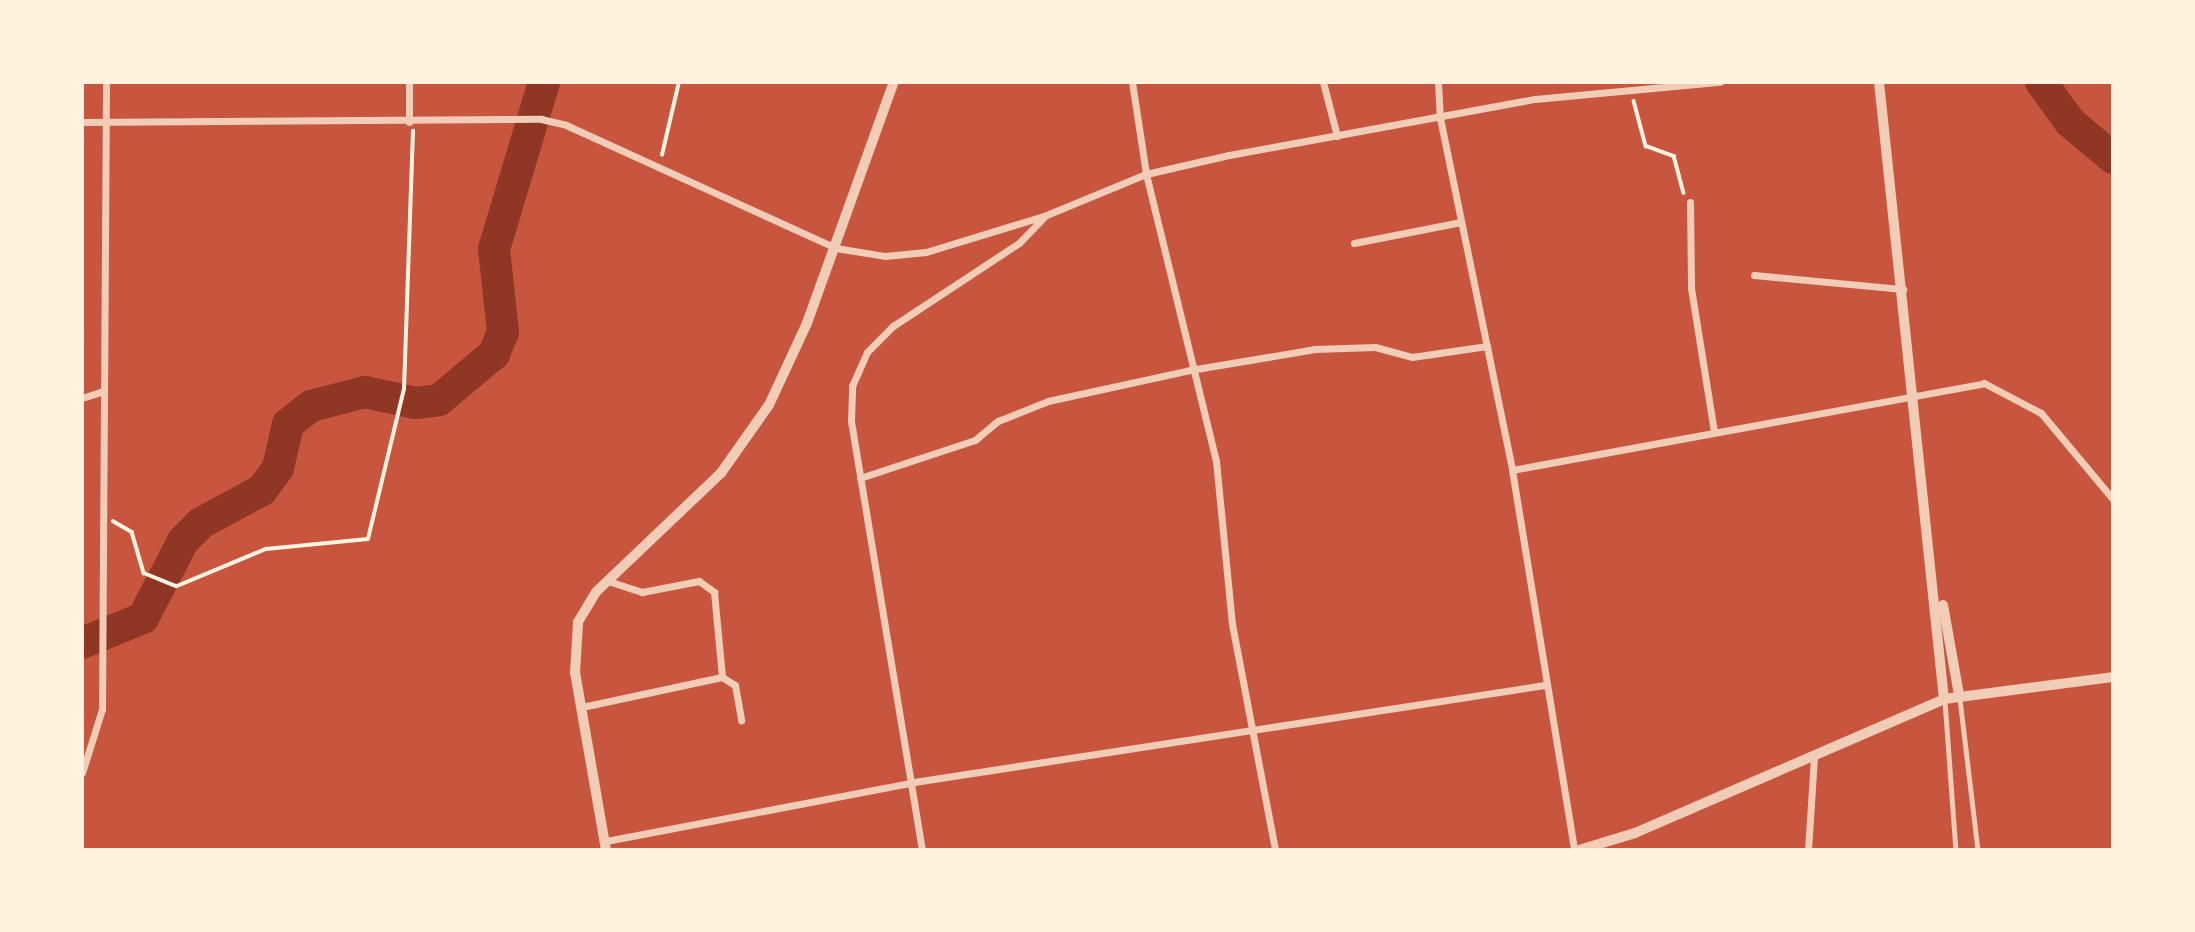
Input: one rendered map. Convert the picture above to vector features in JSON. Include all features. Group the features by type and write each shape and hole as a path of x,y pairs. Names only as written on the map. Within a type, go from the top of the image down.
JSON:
{"street":[{"path":"82,773 102,709 106,82"},
{"path":"408,82 411,122"},
{"path":"894,82 836,248 769,405 721,473 608,580 578,622 573,646 606,846 914,782 1545,685"},
{"path":"1132,82 1146,174 1190,370 1216,461 1232,624 1254,728 1275,850"},
{"path":"1323,82 1337,136"},
{"path":"1438,82 1440,118 1512,470 1545,685 1577,850 1635,833 1814,758 1944,699 2113,677"},
{"path":"82,122 411,122 541,119 659,167 836,248 885,256 926,252 1044,216 1146,174 1535,99 1720,82"},
{"path":"1879,82 1933,567 1944,699"},
{"path":"1690,202 1692,288 1714,431"},
{"path":"922,850 914,782 860,478 852,386 867,352 893,326 1019,243 1044,216"},
{"path":"1354,243 1461,222"},
{"path":"1754,275 1903,289"},
{"path":"860,478 975,440 998,421 1048,401 1190,370 1315,349 1375,347 1412,357 1487,346"},
{"path":"1512,470 1914,392 1984,383 2012,393 2041,412 2113,499"},
{"path":"82,398 104,391"},
{"path":"1933,567 1959,695"},
{"path":"608,580 642,592 699,581 713,592 722,677"},
{"path":"582,707 722,677 735,685 741,720"},
{"path":"1808,850 1814,758"}],"lane":[{"path":"1959,695 1978,850"},
{"path":"1944,699 1956,850"}],"path":[{"path":"659,167 678,82"},
{"path":"1631,92 1646,146 1674,156 1690,202"},
{"path":"104,520 124,523 132,532 138,561 153,579 177,586 266,549 368,539 404,389 411,122"}],"waterway":[{"path":"82,643 143,618 183,541 201,523 262,490 278,468 288,424 311,406 365,392 416,403 439,400 494,354 503,332 494,249 544,82"},
{"path":"2041,82 2070,122 2113,158"}]}
